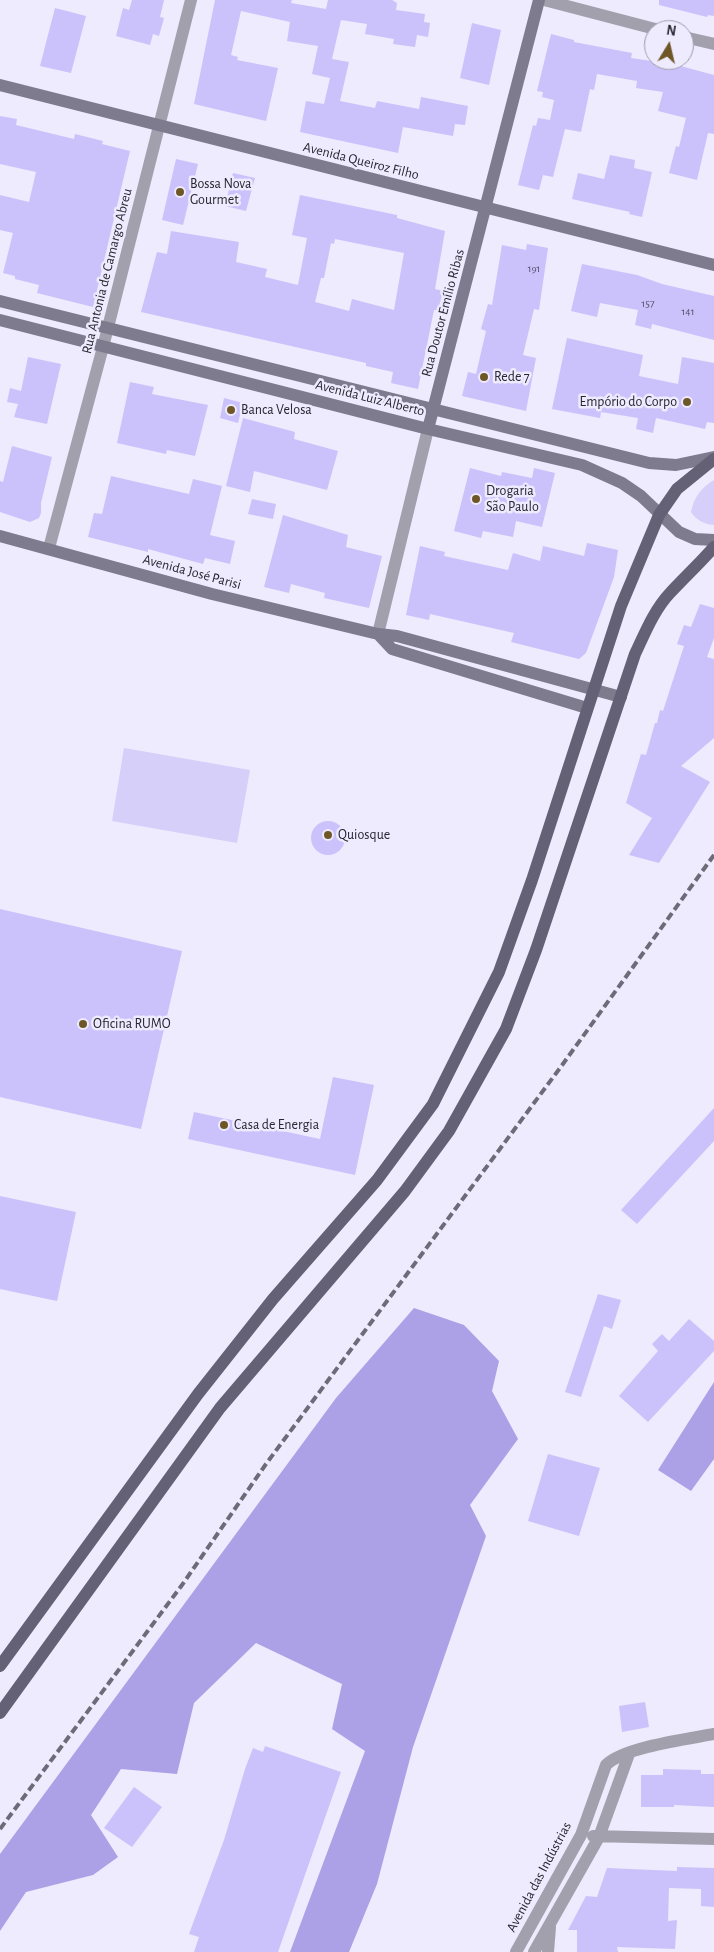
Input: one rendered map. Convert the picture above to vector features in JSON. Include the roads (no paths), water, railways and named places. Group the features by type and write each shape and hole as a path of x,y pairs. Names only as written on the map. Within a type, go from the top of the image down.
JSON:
{"main road":[{"path":"0,1666 198,1394 273,1299 378,1180 433,1104 499,972 532,880 620,606 659,514 677,488 714,458"},
{"path":"0,1713 220,1408 405,1191 449,1131 506,1029 536,950 635,654 651,621 669,594 694,571 714,547"}],"street":[{"name":"Rua Antonia de Camargo Abreu","path":"48,548 103,347 191,0"},
{"name":"Rua Doutor Emílio Ribas","path":"378,634 428,429 539,0"},
{"path":"544,0 644,26"},
{"path":"694,39 714,44"},
{"name":"Avenida Queiroz Filho","path":"0,86 714,265"},
{"name":"Avenida Luiz Alberto","path":"0,301 649,463 676,465 714,458"},
{"name":"Avenida Luiz Alberto","path":"0,320 428,429 582,465 622,483 641,496 678,532 695,539 714,540"},
{"name":"Avenida José Parisi","path":"0,536 212,594 378,634 397,636 621,696"},
{"name":"Avenida José Parisi","path":"378,634 392,649 587,708"},
{"name":"Avenida das Indústrias","path":"516,1952 580,1835 606,1765 611,1759 647,1747 714,1734"},
{"path":"534,1952 599,1837 629,1754"},
{"path":"580,1835 714,1839"},
{"path":"548,1952 550,1921"}],"railway":[{"path":"0,1829 182,1585 266,1464 560,1068 714,855"}],"place":[{"name":"Bossa Nova Gourmet","path":"180,192"},
{"name":"Rede 7","path":"484,377"},
{"name":"Empório do Corpo","path":"687,402"},
{"name":"Banca Velosa","path":"231,410"},
{"name":"Drogaria São Paulo","path":"476,499"},
{"name":"Quiosque","path":"328,835"},
{"name":"Oficina RUMO","path":"83,1024"},
{"name":"Casa de Energia","path":"224,1125"}]}
